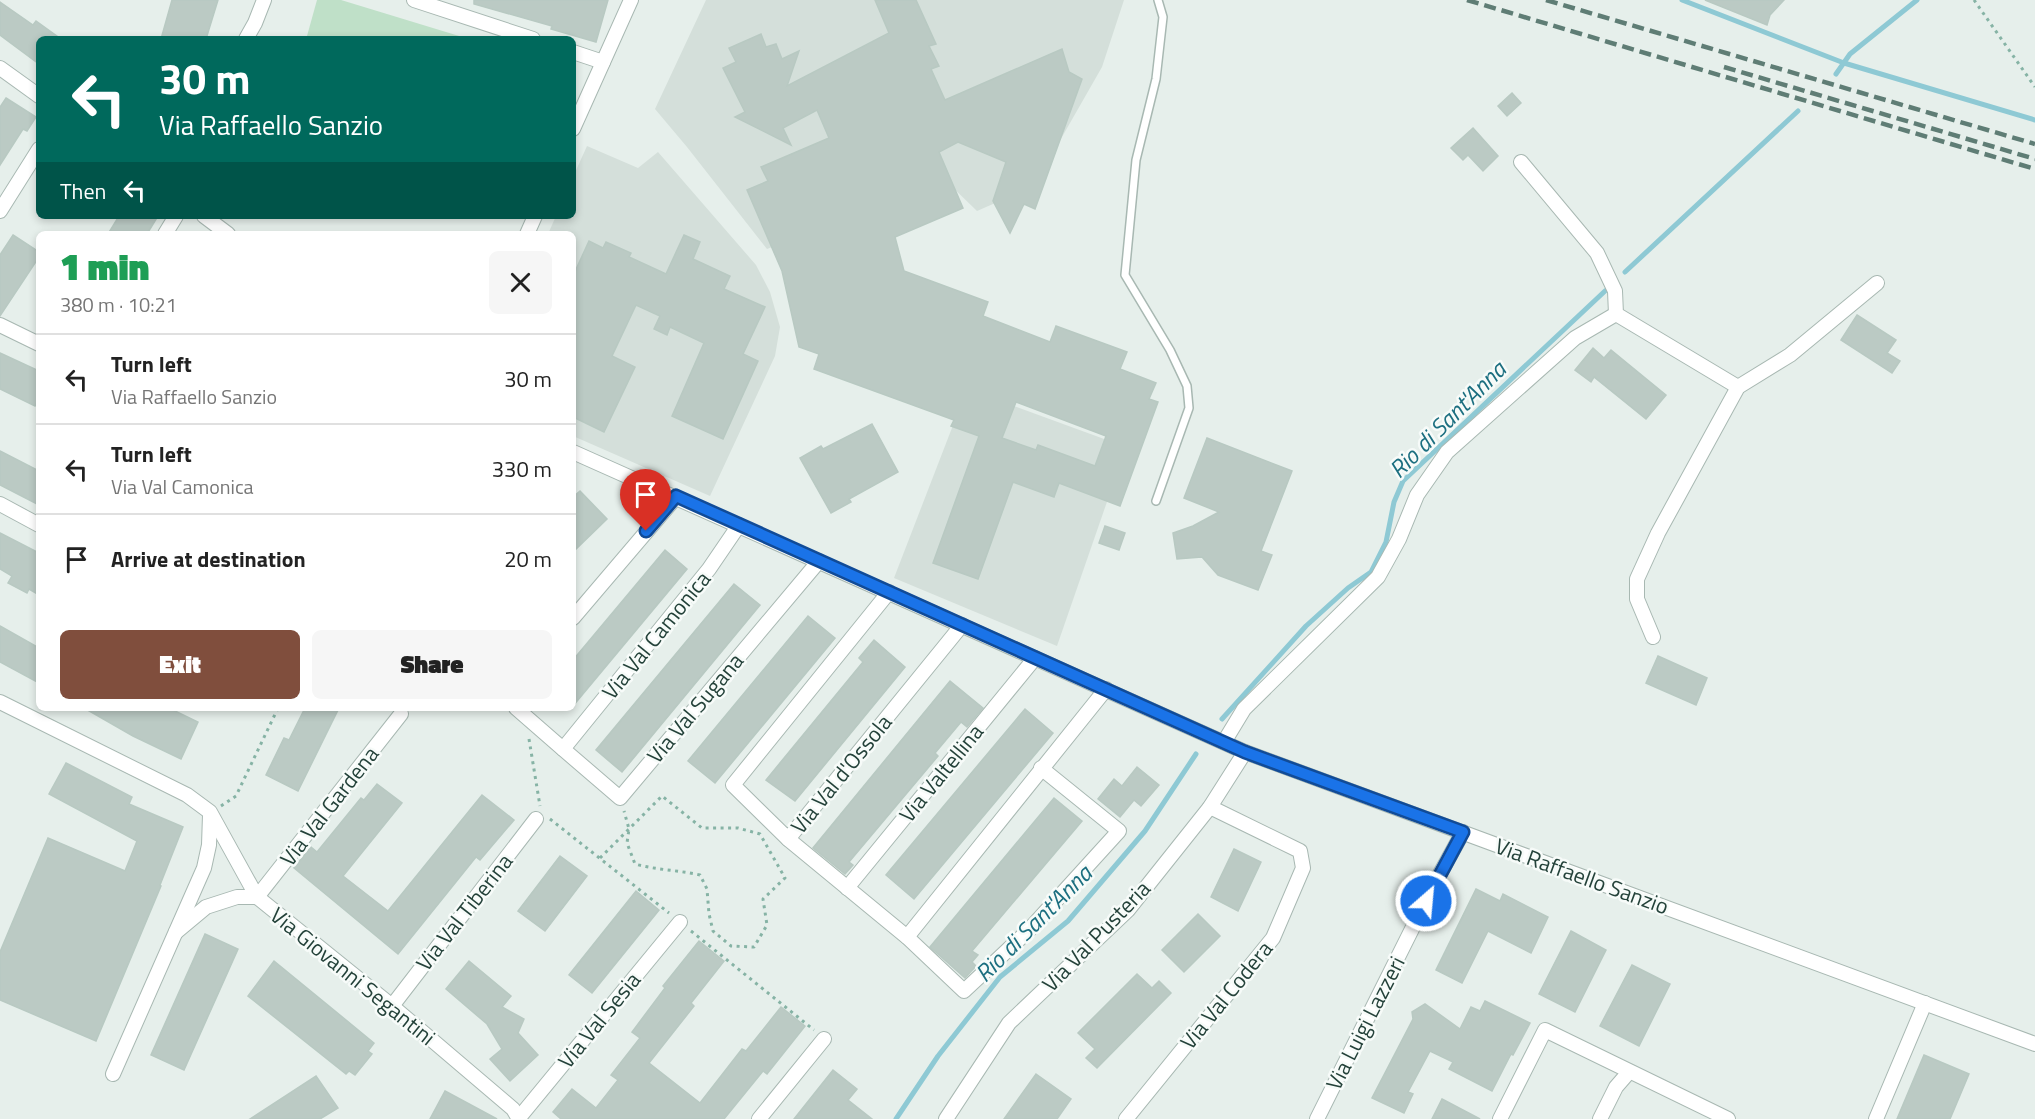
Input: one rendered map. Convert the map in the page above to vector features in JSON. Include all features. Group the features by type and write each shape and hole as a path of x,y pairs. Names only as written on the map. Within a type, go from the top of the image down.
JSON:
{"street":[{"path":"248,36 264,0"},
{"path":"414,0 524,36"},
{"path":"576,122 631,0"},
{"path":"576,53 603,62"},
{"path":"0,68 36,94"},
{"path":"0,212 36,153"},
{"path":"1521,162 1597,254 1615,291 1616,314"},
{"path":"208,219 224,231"},
{"path":"1653,637 1637,599 1637,579 1658,533 1738,387 1790,355 1878,284"},
{"path":"1616,314 1738,387"},
{"path":"1224,742 1244,709 1378,577 1399,539 1417,495 1447,452 1575,338 1616,314"},
{"path":"0,325 36,343"},
{"name":"Via Raffaello Sanzio","path":"576,453 1245,752 2035,1044"},
{"path":"576,614 676,496"},
{"path":"0,504 36,523"},
{"name":"Via Val Camonica","path":"563,749 709,569 740,525"},
{"name":"Via Val Sugana","path":"563,749 620,798 819,561"},
{"name":"Via Val d'Ossola","path":"889,592 733,785 789,839 962,625"},
{"name":"Via Valtellina","path":"847,888 1035,658"},
{"path":"907,937 1106,690"},
{"path":"0,702 187,795 210,813 209,845 204,868 113,1074"},
{"path":"519,711 563,749"},
{"path":"0,714 22,714"},
{"name":"Via Val Gardena","path":"257,897 401,714"},
{"name":"Via Val Pusteria","path":"946,1119 1009,1023 1128,910 1210,807 1245,752"},
{"path":"789,839 907,937 964,991 1029,930 1119,831 1041,768"},
{"name":"Via Val Codera","path":"1126,1119 1273,938 1303,868 1300,851 1210,807"},
{"name":"Via Giovanni Segantini","path":"210,813 257,897 392,1006 513,1109 518,1119"},
{"name":"Via Val Tiberina","path":"392,1006 536,819"},
{"name":"Via Luigi Lazzeri","path":"1317,1119 1436,881 1463,832"},
{"path":"204,868 229,847"},
{"path":"176,932 206,907 237,897 257,897"},
{"name":"Via Val Sesia","path":"518,1119 680,922"},
{"path":"1876,1119 1925,1003"},
{"path":"1500,1119 1545,1030 1728,1119"},
{"path":"759,1119 824,1039"},
{"path":"1600,1119 1616,1087 1629,1072"}],"lane":[{"path":"1156,501 1189,408 1187,386 1170,350 1125,275 1136,160 1156,79 1163,17 1158,0"}],"path":[{"path":"1974,0 2035,87"},
{"path":"210,813 236,796 277,711"},
{"path":"532,723 529,739 541,812 536,819"},
{"path":"600,858 629,828 662,796 702,828 738,828 760,834 785,878 763,899 767,925 754,947 731,946 713,931 707,889 700,875 676,869 650,868 635,864 627,843 629,828"}],"shaded area":[{"path":"706,0 1124,0 1102,67 1034,186 977,211 944,179 767,249 655,109"},
{"path":"587,146 638,168 658,152 756,265 770,292 780,327 775,356 710,496 576,437 576,231 549,231 555,219 576,219 576,170"},
{"path":"967,389 1126,447 1057,646 894,578"}],"green space":[{"path":"317,0 341,0 459,36 307,36"}],"building":[{"path":"172,0 218,0 207,36 162,36"},
{"path":"474,0 608,0 596,42 551,29 552,26 474,4"},
{"path":"875,0 916,0 936,44 929,46 939,66 931,69 945,100 1062,49 1069,72 1082,79 1035,209 1024,204 1010,233 993,201 1006,162 958,142 939,152 963,208 895,237 904,271 988,302 983,316 1050,342 1056,326 1127,352 1120,369 1156,383 1149,399 1158,402 1120,506 1059,483 1054,497 1013,482 978,579 933,563 979,436 951,426 954,420 814,369 819,354 799,347 782,271 747,190 768,181 761,167 829,138 817,110 783,128 791,145 735,117 745,112 723,68 736,62 729,48 761,34 766,47 776,44 782,59 799,51 787,86 889,33","holes":["1016,402 1106,436 1095,466 1038,445 1036,450 1002,438"]},
{"path":"1705,0 1784,0 1770,15 1767,25"},
{"path":"0,2 33,25 36,21 57,36 36,36 36,62 0,35"},
{"path":"1512,93 1521,103 1507,116 1498,106"},
{"path":"6,98 36,117 27,131 23,129 0,165 0,107"},
{"path":"1473,128 1498,156 1483,171 1468,155 1463,160 1451,148"},
{"path":"117,219 156,219 149,231 110,231"},
{"path":"13,235 36,250 36,262 0,316 0,255"},
{"path":"684,235 700,242 693,259 730,276 724,289 765,307 743,354 758,361 723,439 672,416 704,343 670,327 667,335 654,329 660,316 636,305 612,356 635,367 604,432 576,418 576,269 589,241 603,248 606,242 631,253 629,257 666,274"},
{"path":"1857,315 1896,340 1887,353 1900,361 1892,373 1841,340"},
{"path":"1593,348 1604,358 1611,350 1666,395 1646,419 1594,377 1591,382 1575,370"},
{"path":"0,353 36,370 35,406 0,389"},
{"path":"872,424 898,472 849,499 851,502 831,513 800,458 821,446 823,449"},
{"path":"1207,438 1292,471 1261,551 1272,555 1258,590 1218,575 1202,557 1177,559 1173,533 1193,526 1219,512 1184,498"},
{"path":"0,451 36,469 36,503 0,485"},
{"path":"580,491 607,519 576,549 576,494"},
{"path":"1105,526 1125,533 1119,550 1099,543"},
{"path":"0,533 36,551 36,593 29,589 27,593 8,583 12,576 0,569"},
{"path":"665,550 687,569 576,702 576,656"},
{"path":"734,584 760,605 622,772 596,750"},
{"path":"808,616 835,638 715,783 688,761"},
{"path":"0,626 36,646 36,681 0,662"},
{"path":"874,640 905,667 795,801 766,780 863,662 859,658"},
{"path":"1658,656 1707,678 1696,705 1646,683"},
{"path":"950,681 983,708 967,727 961,722 935,753 938,756 849,862 853,865 845,874 813,848"},
{"path":"1025,709 1053,733 914,899 886,875"},
{"path":"89,711 175,711 198,722 181,759 133,736"},
{"path":"304,711 338,711 298,791 266,775 284,738 289,740"},
{"path":"66,763 132,797 129,804 183,827 161,886 96,1041 0,1000 0,952 48,838 125,871 137,841 49,794"},
{"path":"1137,767 1159,785 1141,806 1134,800 1120,817 1098,799 1114,779 1122,786"},
{"path":"377,784 402,803 343,876 388,911 482,795 514,820 480,860 476,857 398,954 294,868 311,847 317,852 361,798 364,800"},
{"path":"1054,798 1082,821 972,951 978,955 972,962 976,966 965,978 930,947"},
{"path":"1234,849 1261,862 1238,911 1211,897"},
{"path":"560,856 587,876 545,931 518,911"},
{"path":"1476,889 1500,901 1503,894 1548,917 1531,953 1488,931 1462,983 1436,970"},
{"path":"636,891 659,910 592,993 569,975"},
{"path":"1198,914 1220,936 1184,972 1162,950"},
{"path":"1571,931 1606,950 1575,1012 1539,994"},
{"path":"205,934 238,949 184,1070 151,1055"},
{"path":"699,941 724,961 691,1003 694,1006 649,1063 700,1103 742,1049 746,1051 781,1007 805,1026 767,1074 763,1071 724,1119 561,1119 553,1112 572,1089 596,1108 618,1080 611,1075 640,1038 632,1032 665,988 663,986"},
{"path":"274,961 374,1043 368,1051 372,1054 355,1075 349,1071 346,1074 248,996"},
{"path":"469,961 511,996 502,1007 524,1019 518,1033 538,1055 510,1081 490,1059 502,1049 487,1024 446,989"},
{"path":"1632,965 1670,984 1639,1046 1600,1026"},
{"path":"1137,974 1152,988 1159,981 1171,993 1097,1068 1086,1058 1095,1049 1078,1033"},
{"path":"1485,1001 1530,1023 1492,1091 1449,1069 1453,1062 1430,1051 1408,1092 1413,1094 1404,1113 1372,1098 1413,1019 1412,1012 1425,1004 1460,1029 1471,1007 1480,1011"},
{"path":"1924,1055 1969,1074 1950,1119 1897,1119"},
{"path":"833,1070 857,1089 848,1100 872,1119 794,1119"},
{"path":"1036,1074 1071,1099 1057,1119 1004,1119"},
{"path":"316,1076 338,1108 320,1119 250,1119"},
{"path":"445,1091 497,1119 430,1119"},
{"path":"1442,1099 1480,1119 1432,1119"}],"waterway":[{"path":"1682,0 1844,63 2035,120"},
{"name":"Rio di Sant'Anna","path":"1836,74 1850,54 1917,0"},
{"name":"Rio di Sant'Anna","path":"1625,272 1798,111"},
{"name":"Rio di Sant'Anna","path":"1222,719 1306,626 1348,588 1371,572 1386,542 1394,502 1403,481 1605,291"},
{"name":"Rio di Sant'Anna","path":"896,1119 938,1056 1000,977 1068,921 1145,831 1196,754"}],"railway":[{"path":"1467,0 2035,169"},
{"path":"1546,0 2035,144"},
{"path":"1724,67 2035,159"}],"route":[{"path":"646,531 676,496 1245,752 1463,832 1426,901"}]}
